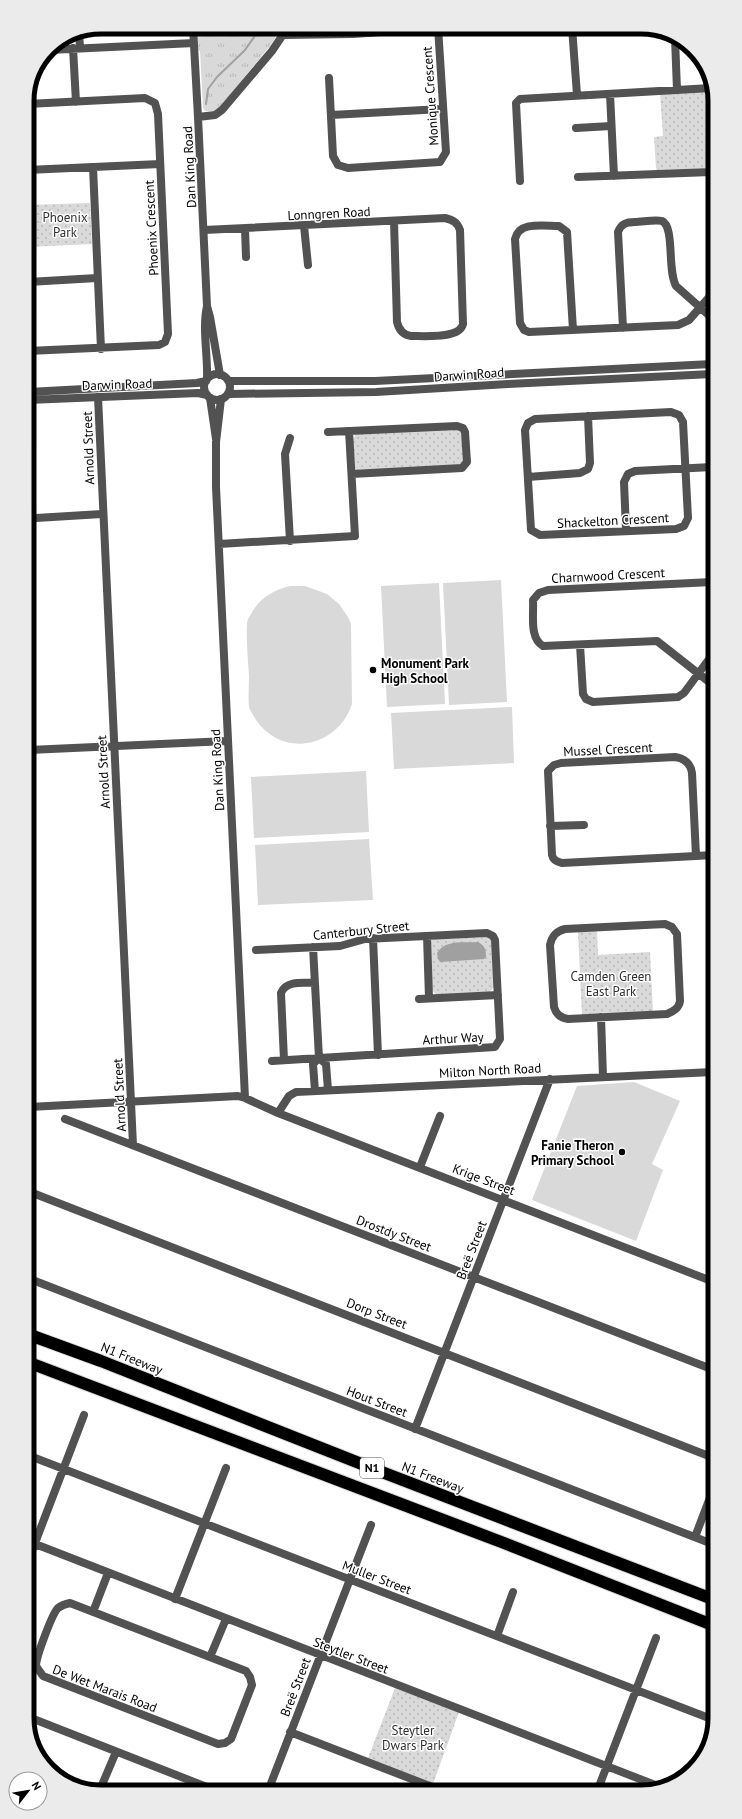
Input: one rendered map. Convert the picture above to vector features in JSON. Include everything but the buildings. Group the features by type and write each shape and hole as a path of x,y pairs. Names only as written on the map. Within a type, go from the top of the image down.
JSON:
{"highway":[{"path":"34,1329 86,1351 101,1361"},
{"name":"N1 Freeway","path":"34,1336 101,1361 394,1477 708,1597"},
{"name":"N1","path":"34,1364 468,1529 708,1623"},
{"path":"34,1372 91,1390 108,1392"}],"street":[{"name":"Dan King Road","path":"193,34 207,306 220,375"},
{"path":"198,117 213,116 220,112 272,51 283,35 353,34"},
{"name":"Monique Crescent","path":"329,78 334,160 340,167 361,168 440,162 446,152 442,109 438,34"},
{"path":"573,34 577,95"},
{"path":"76,102 78,38"},
{"path":"59,49 194,43"},
{"path":"675,44 677,90"},
{"path":"520,182 516,103 521,98 706,88"},
{"path":"610,94 614,176"},
{"name":"Phoenix Crescent","path":"34,104 145,98 152,100 155,103 158,114 168,336 166,342 159,345 34,351"},
{"path":"332,115 442,109"},
{"path":"576,128 611,126"},
{"path":"34,170 160,164"},
{"path":"93,167 97,278 102,348"},
{"path":"578,177 708,172"},
{"name":"Lonngren Road","path":"204,230 445,218 455,222 460,230 463,327 458,331 450,335 411,336 407,336 400,331 397,322 394,221"},
{"path":"623,328 618,232 619,228 629,222 661,221 667,225 670,232 671,273 673,280 676,286 708,315"},
{"path":"304,226 308,265"},
{"path":"573,330 568,236 564,229 559,226 525,227 516,232 515,239 520,323 524,330 529,332 623,328 683,324 708,299"},
{"path":"245,229 246,257"},
{"path":"34,282 97,278"},
{"name":"Dan King Road","path":"207,306 205,316 208,361 207,380"},
{"name":"Darwin Road","path":"229,381 375,381 708,364"},
{"path":"215,374 220,375 229,381 230,386 225,397 213,400 208,396 204,387 207,380 215,374"},
{"name":"Darwin Road","path":"225,397 370,392 708,374"},
{"name":"Darwin Road","path":"34,392 197,383 207,380"},
{"name":"Darwin Road","path":"34,400 198,393 208,396"},
{"name":"Dan King Road","path":"208,396 216,442 216,487 227,741 245,1098"},
{"name":"Arnold Street","path":"98,397 102,514 133,1145"},
{"name":"Dan King Road","path":"216,442 225,397"},
{"name":"Shackelton Crescent","path":"677,413 681,417 683,422 688,518 684,526 676,529 626,530 540,535 531,530 525,430 528,423 535,419 588,416 677,413"},
{"path":"528,477 580,473 588,469 590,464 588,416"},
{"path":"328,432 457,426 463,428 466,434 467,462 460,469 352,474"},
{"path":"219,544 355,536 349,431"},
{"path":"290,438 285,454 290,541"},
{"path":"626,530 624,482 628,474 635,471 708,468"},
{"path":"36,518 102,514"},
{"name":"Charnwood Crescent","path":"708,582 548,590 539,593 533,600 534,635 543,646 657,642 708,681"},
{"path":"580,645 582,692 588,701 678,697 684,693 708,660"},
{"path":"34,750 227,741"},
{"name":"Mussel Crescent","path":"696,856 692,773 687,763 678,758 560,763 554,765 550,769 548,774 552,855 558,862 696,856 708,855"},
{"path":"550,826 584,825"},
{"path":"665,924 674,929 677,934 680,1000 677,1008 668,1014 601,1017 564,1018 555,1010 550,945 554,935 561,930 596,927 665,924"},
{"name":"Canterbury Street","path":"256,950 340,946 358,940 373,938 491,934"},
{"name":"Arthur Way","path":"272,1061 495,1047 500,1039 496,940 491,934"},
{"path":"426,936 429,998"},
{"path":"373,938 378,1055"},
{"path":"313,947 319,1058 326,1064 328,1090"},
{"path":"284,1060 282,989 289,984 315,983"},
{"path":"419,999 498,995"},
{"path":"601,1017 604,1077"},
{"path":"315,1091 313,1064 319,1058"},
{"name":"Milton North Road","path":"278,1113 289,1096 293,1093 328,1090 708,1072"},
{"name":"Breë Street","path":"415,1429 550,1079"},
{"name":"Krige Street","path":"34,1107 230,1096 245,1098 278,1113 708,1280"},
{"path":"420,1167 440,1116"},
{"name":"Drostdy Street","path":"65,1118 708,1368"},
{"name":"Dorp Street","path":"34,1194 708,1456"},
{"name":"Hout Street","path":"34,1281 708,1542"},
{"path":"34,1540 84,1415"},
{"name":"Muller Street","path":"34,1457 708,1718"},
{"path":"175,1599 226,1468"},
{"path":"695,1537 708,1503"},
{"name":"Breë Street","path":"270,1785 371,1525"},
{"name":"Steytler Street","path":"34,1543 651,1783"},
{"path":"93,1612 108,1573"},
{"path":"497,1636 513,1592"},
{"name":"De Wet Marais Road","path":"70,1603 210,1657 246,1671 252,1681 251,1690 231,1739 222,1744 218,1744 54,1682 40,1674 36,1666 38,1657 57,1609 70,1603"},
{"path":"210,1657 226,1619"},
{"path":"600,1785 656,1638"},
{"path":"34,1719 201,1785"},
{"path":"290,1732 427,1785"},
{"path":"102,1785 116,1752"}],"green space":[{"path":"197,34 278,34 270,46 219,108 213,111 205,111 203,108 200,51 198,50"},
{"path":"707,91 708,101 708,168 657,170 654,137 663,136 660,93"},
{"name":"Phoenix Park","path":"90,203 92,244 34,247 34,205"},
{"path":"458,429 461,431 464,461 460,466 356,470 355,468 353,439 356,434"},
{"path":"501,580 507,702 449,705 443,583"},
{"path":"439,583 445,704 387,707 381,586"},
{"path":"290,586 305,586 327,594 339,604 351,624 352,704 345,719 335,730 323,738 309,743 295,743 280,740 267,732 256,720 249,707 248,620 253,610 262,600 278,590"},
{"path":"512,707 514,763 394,769 391,713"},
{"path":"366,771 369,832 254,838 251,777"},
{"path":"369,839 373,900 258,905 255,845"},
{"name":"Camden Green East Park","path":"597,931 598,955 650,952 653,1012 582,1015 578,932"},
{"path":"489,937 492,941 494,987 489,993 436,995 432,990 431,941 434,939"},
{"path":"634,1082 680,1101 652,1164 663,1170 636,1241 532,1200 577,1086"},
{"name":"Steytler Dwars Park","path":"395,1688 459,1712 433,1784 368,1758"}],"shaded area":[{"path":"478,942 484,946 486,957 484,959 440,962 438,959 437,953 445,946 455,943"}],"waterway":[{"path":"206,104 208,89 217,77 245,50 256,34"}],"place":[{"name":"Monument Park High School","path":"373,670"},
{"name":"Fanie Theron Primary School","path":"622,1152"}]}
